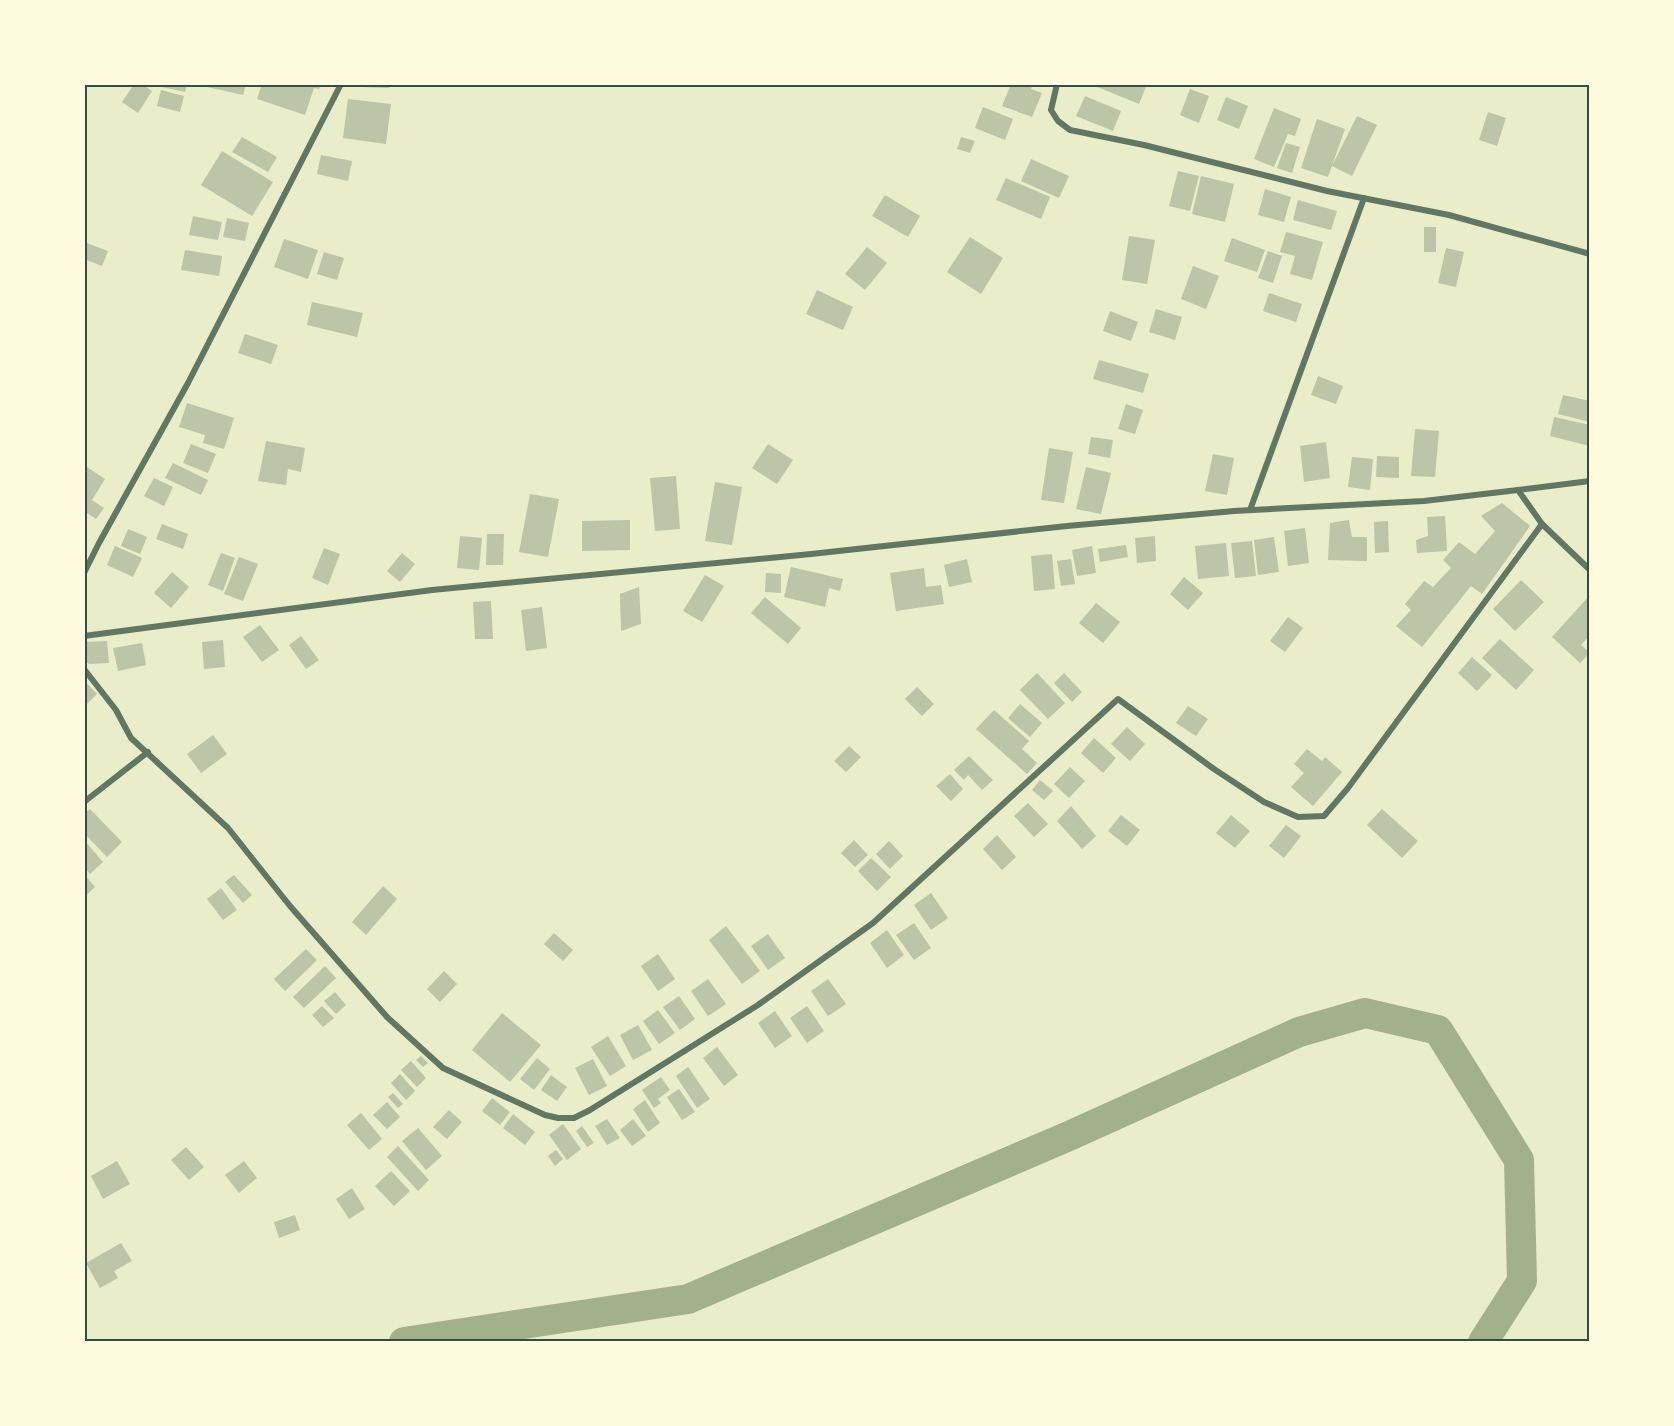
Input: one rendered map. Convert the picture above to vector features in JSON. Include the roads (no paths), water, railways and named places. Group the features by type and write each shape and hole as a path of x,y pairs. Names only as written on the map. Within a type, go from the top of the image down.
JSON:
{"street":[{"path":"84,573 188,383 341,84"},
{"path":"1057,84 1051,110 1058,121 1070,130 1144,145 1328,191 1449,215 1590,254"},
{"path":"1250,510 1364,198"},
{"path":"84,636 432,590 811,554 1067,526 1250,510 1424,501 1590,481"},
{"path":"1518,490 1542,524 1590,570"},
{"path":"84,669 116,710 131,738 228,828 290,906 387,1017 443,1068 545,1115 574,1118 648,1075 758,1005 873,923 1118,699 1214,769 1264,802 1298,817 1324,816 1348,788 1542,524"},
{"path":"84,802 148,752"}],"waterway":[{"path":"404,1342 688,1299 1069,1136 1299,1032 1365,1013 1438,1030 1519,1160 1522,1281 1483,1342"}]}
